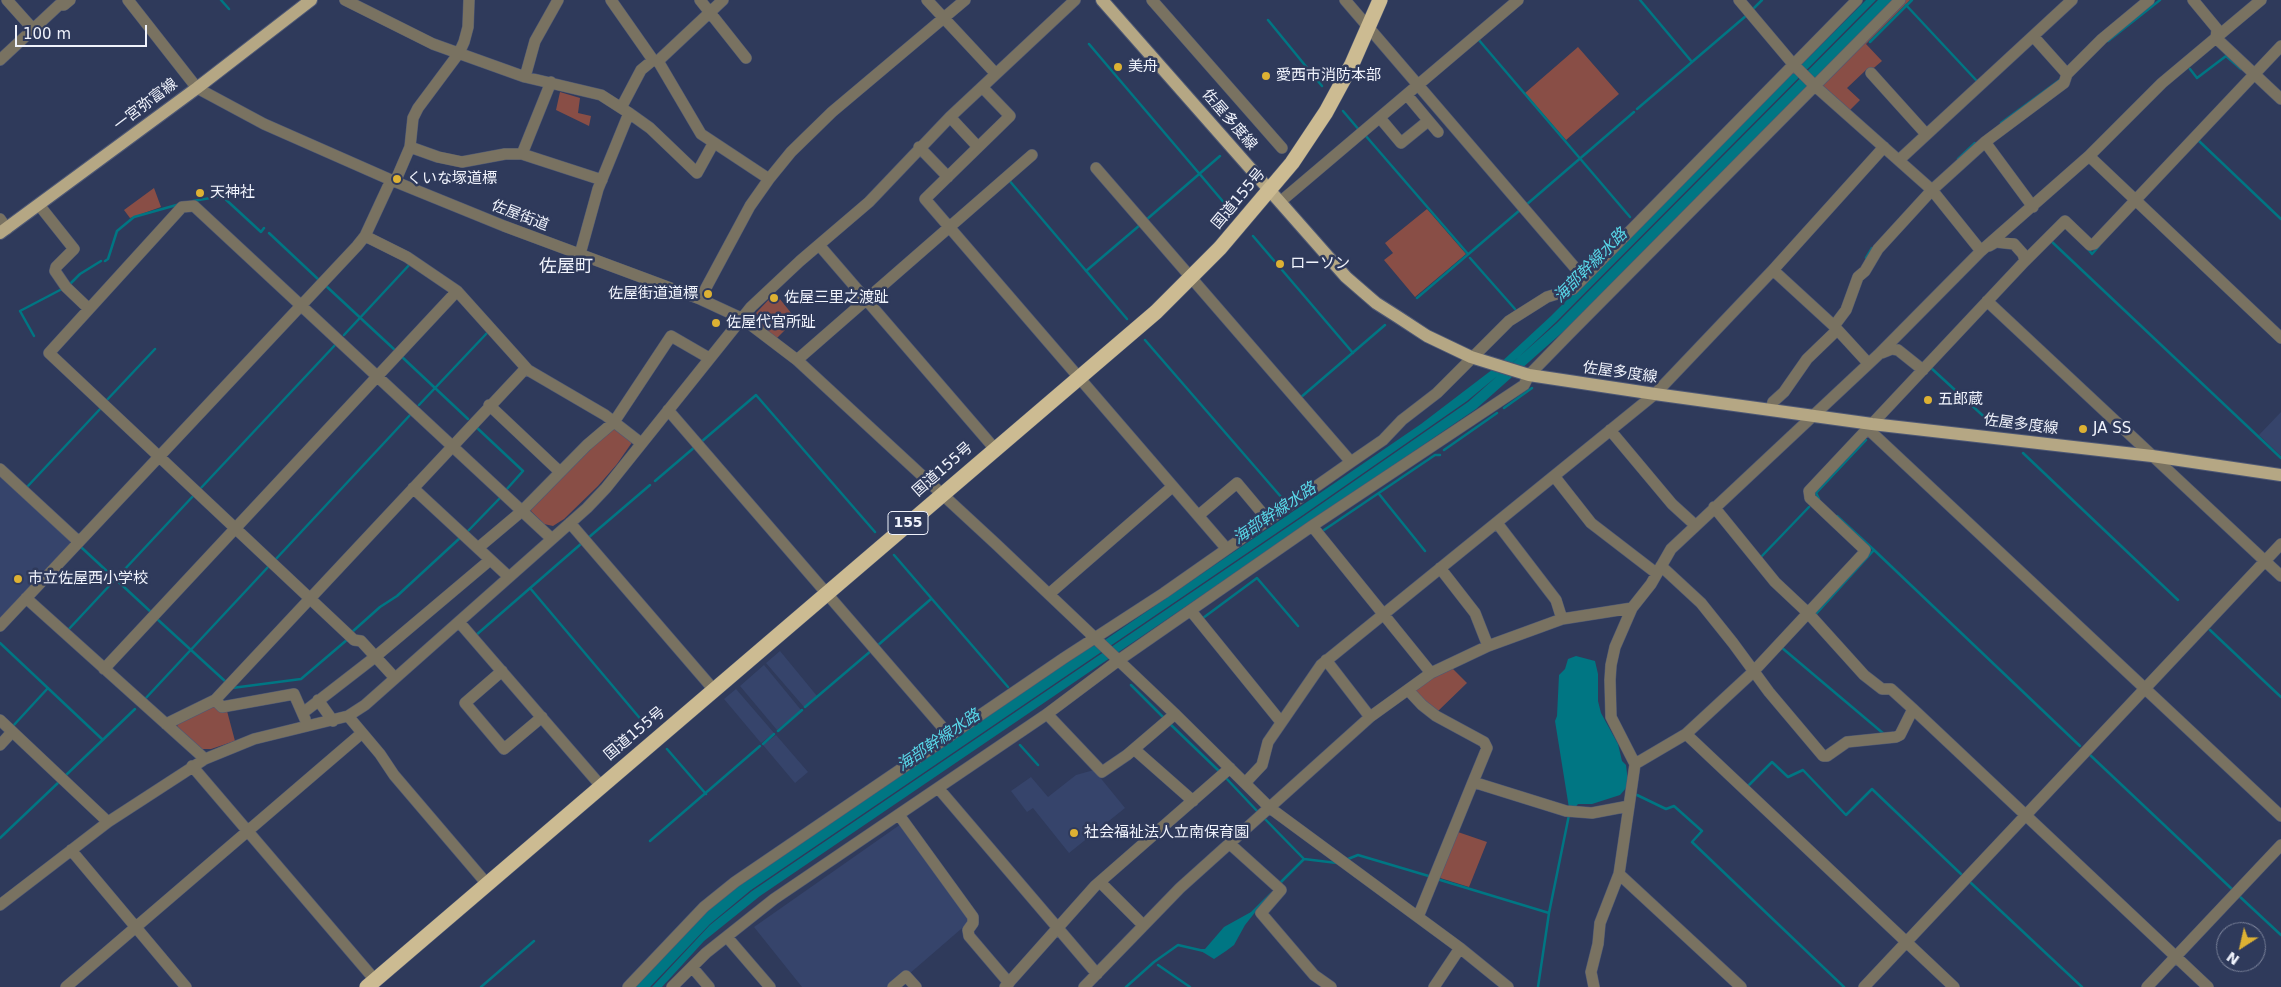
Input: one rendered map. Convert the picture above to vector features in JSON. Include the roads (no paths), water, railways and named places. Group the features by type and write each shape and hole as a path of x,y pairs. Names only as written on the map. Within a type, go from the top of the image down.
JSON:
{"highway":[{"name":"国道155号","path":"372,984 1156,312 1220,248 1292,163 1326,112 1352,64 1380,0"}],"main road":[{"name":"一宮弥富線","path":"2,227 39,205 197,88 310,0"},
{"name":"佐屋多度線","path":"1102,0 1346,277 1376,303 1427,336 1483,362 1529,375 1815,415 1870,426 2152,456 2281,475"}],"street":[{"path":"8,0 32,28"},
{"path":"0,60 31,32 32,28 59,5 64,5 70,0"},
{"path":"128,0 197,88"},
{"path":"345,0 433,44 525,77 601,95 650,128 697,173 713,144"},
{"path":"0,626 365,236 410,147 414,118 418,108 459,53 468,26 469,0"},
{"path":"525,77 535,41 558,0"},
{"path":"611,0 656,61 700,134 768,179"},
{"path":"700,0 746,58"},
{"path":"580,254 625,110 641,70 656,61 723,0"},
{"path":"927,0 996,74"},
{"path":"700,299 750,206 768,179 811,130 965,0"},
{"path":"0,905 108,822 192,766 254,739 333,721 348,716 365,705 570,523 606,488 741,318 800,261 869,202 950,117 1074,0"},
{"path":"1152,0 1282,148"},
{"path":"1345,0 1583,277"},
{"path":"1280,202 1518,0"},
{"path":"1739,0 1795,66 1814,85 1932,190 1981,251"},
{"path":"628,987 704,908 735,882 1097,639 1383,440 1402,420 1437,393 1464,368 1471,357 1509,321 1547,297 1573,289 1795,66 1857,0"},
{"path":"672,987 692,967 774,900 1047,714 1119,660 1312,526 1524,385 1529,375 1900,0"},
{"path":"1899,160 2072,0"},
{"path":"1771,409 1773,402 1784,392 1807,359 1835,328 1846,310 1858,277 1865,271 1878,249 1932,190 1985,142 2064,83 2067,74 2110,32 2149,0"},
{"path":"2193,0 2217,29 2216,38"},
{"path":"1594,987 1592,972 1600,923 1619,874 1635,764 1611,717 1610,680 1615,647 1632,608 1651,584 1670,549 1878,355 1981,251 2089,156 2162,82 2261,0"},
{"path":"2033,36 2067,74"},
{"path":"2216,38 2281,99"},
{"path":"1635,764 1686,734 1753,672 1865,550 1810,498 1809,491 2025,261 2065,221 2090,245 2094,244 2281,46"},
{"path":"1871,73 1926,134"},
{"path":"522,154 550,82"},
{"path":"982,87 1010,116 925,200 1226,548"},
{"name":"佐屋街道","path":"197,88 264,124 393,181 700,299 741,318 797,360 1097,639 1119,660 1171,718 1226,772 1245,783 1264,813 1418,917 1508,987"},
{"path":"1407,95 1438,132"},
{"path":"950,117 978,147"},
{"path":"1380,118 1402,143 1428,121"},
{"path":"1985,142 2032,207"},
{"path":"410,147 438,157 462,162 505,154 522,154 602,180"},
{"path":"1245,783 1262,765 1268,742 1326,660 1655,394 1773,270 1884,147"},
{"path":"919,148 948,177"},
{"path":"797,360 1032,155"},
{"path":"2089,156 2281,338"},
{"path":"1096,168 1351,462"},
{"path":"39,205 74,249 56,267 55,271 66,287 90,309"},
{"path":"395,678 361,641 354,640 48,353 182,207 194,206 302,304 552,539"},
{"path":"365,236 407,257 457,291 526,368 614,422 642,443"},
{"path":"1981,251 1996,242 2014,244 2023,254 2025,261"},
{"path":"820,245 994,449"},
{"path":"1773,270 1835,328 1868,363"},
{"path":"104,669 457,291"},
{"path":"1987,302 2281,576"},
{"path":"478,548 522,511 560,472 614,422 671,336 709,358"},
{"path":"1878,355 1886,350 1898,350 1922,370"},
{"path":"166,724 215,700 451,445 526,368"},
{"path":"490,405 560,472"},
{"path":"668,410 950,736"},
{"path":"1870,426 2281,816"},
{"path":"1610,430 1672,504 1695,525"},
{"path":"0,469 79,542"},
{"path":"1554,476 1591,523 1701,603 1734,643 1753,672 1823,756 1827,756 1847,742 1900,735 1913,709"},
{"path":"1199,515 1237,484 1268,520"},
{"path":"1049,594 1172,486"},
{"path":"413,488 509,577"},
{"path":"1714,507 1775,582 1808,613 1864,675 1882,689 1891,689 2208,987"},
{"path":"570,523 714,690"},
{"path":"1497,523 1556,600 1562,618"},
{"path":"1312,526 1431,673"},
{"path":"1864,987 2281,544"},
{"path":"304,712 375,656 490,560"},
{"path":"1440,568 1475,613 1488,646"},
{"path":"26,598 205,759"},
{"path":"1084,987 1180,888 1370,717 1431,673 1488,646 1562,618 1632,608"},
{"path":"1191,610 1281,722"},
{"path":"459,622 601,786"},
{"path":"1326,660 1370,717"},
{"path":"502,671 465,703 504,749 542,717"},
{"path":"1408,690 1436,716 1484,742 1487,748 1418,917"},
{"path":"215,700 222,707 294,694 304,712 307,728"},
{"path":"318,700 333,721"},
{"path":"1047,714 1102,772 1134,749 1171,718"},
{"path":"348,716 394,775 487,884"},
{"path":"0,720 108,822"},
{"path":"0,745 12,732"},
{"path":"66,987 362,733"},
{"path":"1686,734 1954,987"},
{"path":"1134,749 1193,801"},
{"path":"192,766 248,831 372,984"},
{"path":"899,815 973,917 973,923 968,930 969,936 1007,985 1100,882 1226,772"},
{"path":"1473,782 1570,811 1592,813 1629,806"},
{"path":"939,788 1097,974"},
{"path":"1230,844 1280,890 1261,913 1314,975 1331,987"},
{"path":"2147,987 2281,845"},
{"path":"71,850 186,987"},
{"path":"1619,874 1741,987"},
{"path":"1100,882 1143,925"},
{"path":"728,937 770,987"},
{"path":"1434,987 1460,948"},
{"path":"692,967 709,987"},
{"path":"893,987 906,976 916,987"}],"waterway":[{"path":"221,0 229,9"},
{"path":"1640,0 1692,62"},
{"path":"1752,10 1762,0"},
{"path":"1870,42 1912,0"},
{"path":"2108,41 2160,0"},
{"path":"1906,5 1976,80"},
{"path":"1637,109 1747,15"},
{"path":"1268,20 1322,86"},
{"path":"1478,39 1630,217"},
{"path":"1089,44 1226,205"},
{"path":"2190,69 2197,78 2226,56 2241,69"},
{"path":"2001,123 2061,79"},
{"path":"1343,111 1360,131"},
{"path":"1526,205 1634,112"},
{"path":"1365,135 1468,254"},
{"path":"2199,141 2281,219"},
{"path":"1958,159 1975,143"},
{"path":"1146,220 1220,156"},
{"path":"1008,179 1127,319"},
{"path":"193,201 222,196 261,232 264,228"},
{"path":"105,261 108,259 117,231 134,217 180,204"},
{"path":"1417,298 1520,210"},
{"path":"1086,271 1140,225"},
{"path":"269,233 319,280"},
{"path":"1253,236 1353,353"},
{"path":"2051,241 2281,458"},
{"path":"2088,249 2092,254 2099,246"},
{"path":"1866,258 1872,248"},
{"path":"1470,258 1515,309"},
{"path":"69,285 80,274 101,261"},
{"path":"344,335 411,263"},
{"path":"325,285 396,351"},
{"path":"34,336 20,311 62,289"},
{"path":"1300,398 1385,325"},
{"path":"419,405 487,333"},
{"name":"海部幹線水路","path":"1145,340 1282,498"},
{"path":"200,489 336,344"},
{"path":"105,402 155,349"},
{"path":"401,356 468,419"},
{"path":"1930,367 1992,424"},
{"path":"1504,408 1532,388"},
{"path":"701,442 756,395 875,532"},
{"path":"27,487 101,408"},
{"path":"1444,450 1497,413"},
{"path":"275,560 411,414"},
{"path":"475,426 523,471 506,490"},
{"path":"1819,499 1816,493 1866,440"},
{"path":"655,481 696,446"},
{"path":"2023,453 2178,600"},
{"path":"1324,530 1435,455 1440,455"},
{"path":"588,538 650,485"},
{"path":"68,630 195,494"},
{"path":"1379,494 1425,551"},
{"path":"466,533 500,498"},
{"path":"1761,557 1809,507"},
{"path":"1815,615 1874,550 1837,516"},
{"path":"352,632 380,607 397,596 461,537"},
{"path":"475,636 582,543"},
{"path":"82,548 152,613"},
{"path":"1874,550 2080,746"},
{"path":"894,555 1008,687"},
{"path":"145,699 269,566"},
{"path":"1203,618 1257,578 1298,626"},
{"path":"530,588 649,729"},
{"path":"877,646 931,599"},
{"path":"156,618 226,682"},
{"path":"2210,630 2281,697"},
{"path":"232,688 301,679 348,639"},
{"path":"0,643 103,740"},
{"path":"1781,647 1884,734"},
{"path":"805,707 872,650"},
{"path":"1131,685 1165,719"},
{"path":"13,726 48,688"},
{"path":"65,776 135,709"},
{"path":"778,731 802,710"},
{"path":"1169,723 1219,771"},
{"path":"763,744 774,734"},
{"path":"1020,745 1038,765"},
{"path":"650,841 760,746"},
{"path":"667,749 706,794"},
{"path":"2090,755 2233,890"},
{"path":"1749,785 1772,762 1788,777 1803,770 1846,815 1872,789 1961,874"},
{"path":"1225,777 1259,813"},
{"path":"0,838 60,781"},
{"path":"1637,795 1666,809 1674,806 1702,831 1692,842 1844,987"},
{"path":"1538,987 1549,913 1569,815"},
{"path":"1263,817 1304,859 1337,863"},
{"path":"1348,859 1358,855 1432,877"},
{"path":"1280,883 1304,859"},
{"path":"1437,879 1549,913"},
{"path":"1971,883 2082,987"},
{"path":"2238,895 2281,935"},
{"path":"481,987 534,941"},
{"path":"1126,987 1154,962 1178,945 1204,951"},
{"path":"1158,965 1190,987"}],"place":[{"name":"美舟","path":"1118,67"},
{"name":"愛西市消防本部","path":"1266,76"},
{"name":"くいな塚道標","path":"397,179"},
{"name":"天神社","path":"200,193"},
{"name":"ローソン","path":"1280,264"},
{"name":"佐屋街道道標","path":"708,294"},
{"name":"佐屋三里之渡趾","path":"774,298"},
{"name":"佐屋代官所趾","path":"716,323"},
{"name":"五郎蔵","path":"1928,400"},
{"name":"JA SS","path":"2083,429"},
{"name":"市立佐屋西小学校","path":"18,579"},
{"name":"社会福祉法人立南保育園","path":"1074,833"}],"district":[{"name":"佐屋町","path":"566,267"}]}
